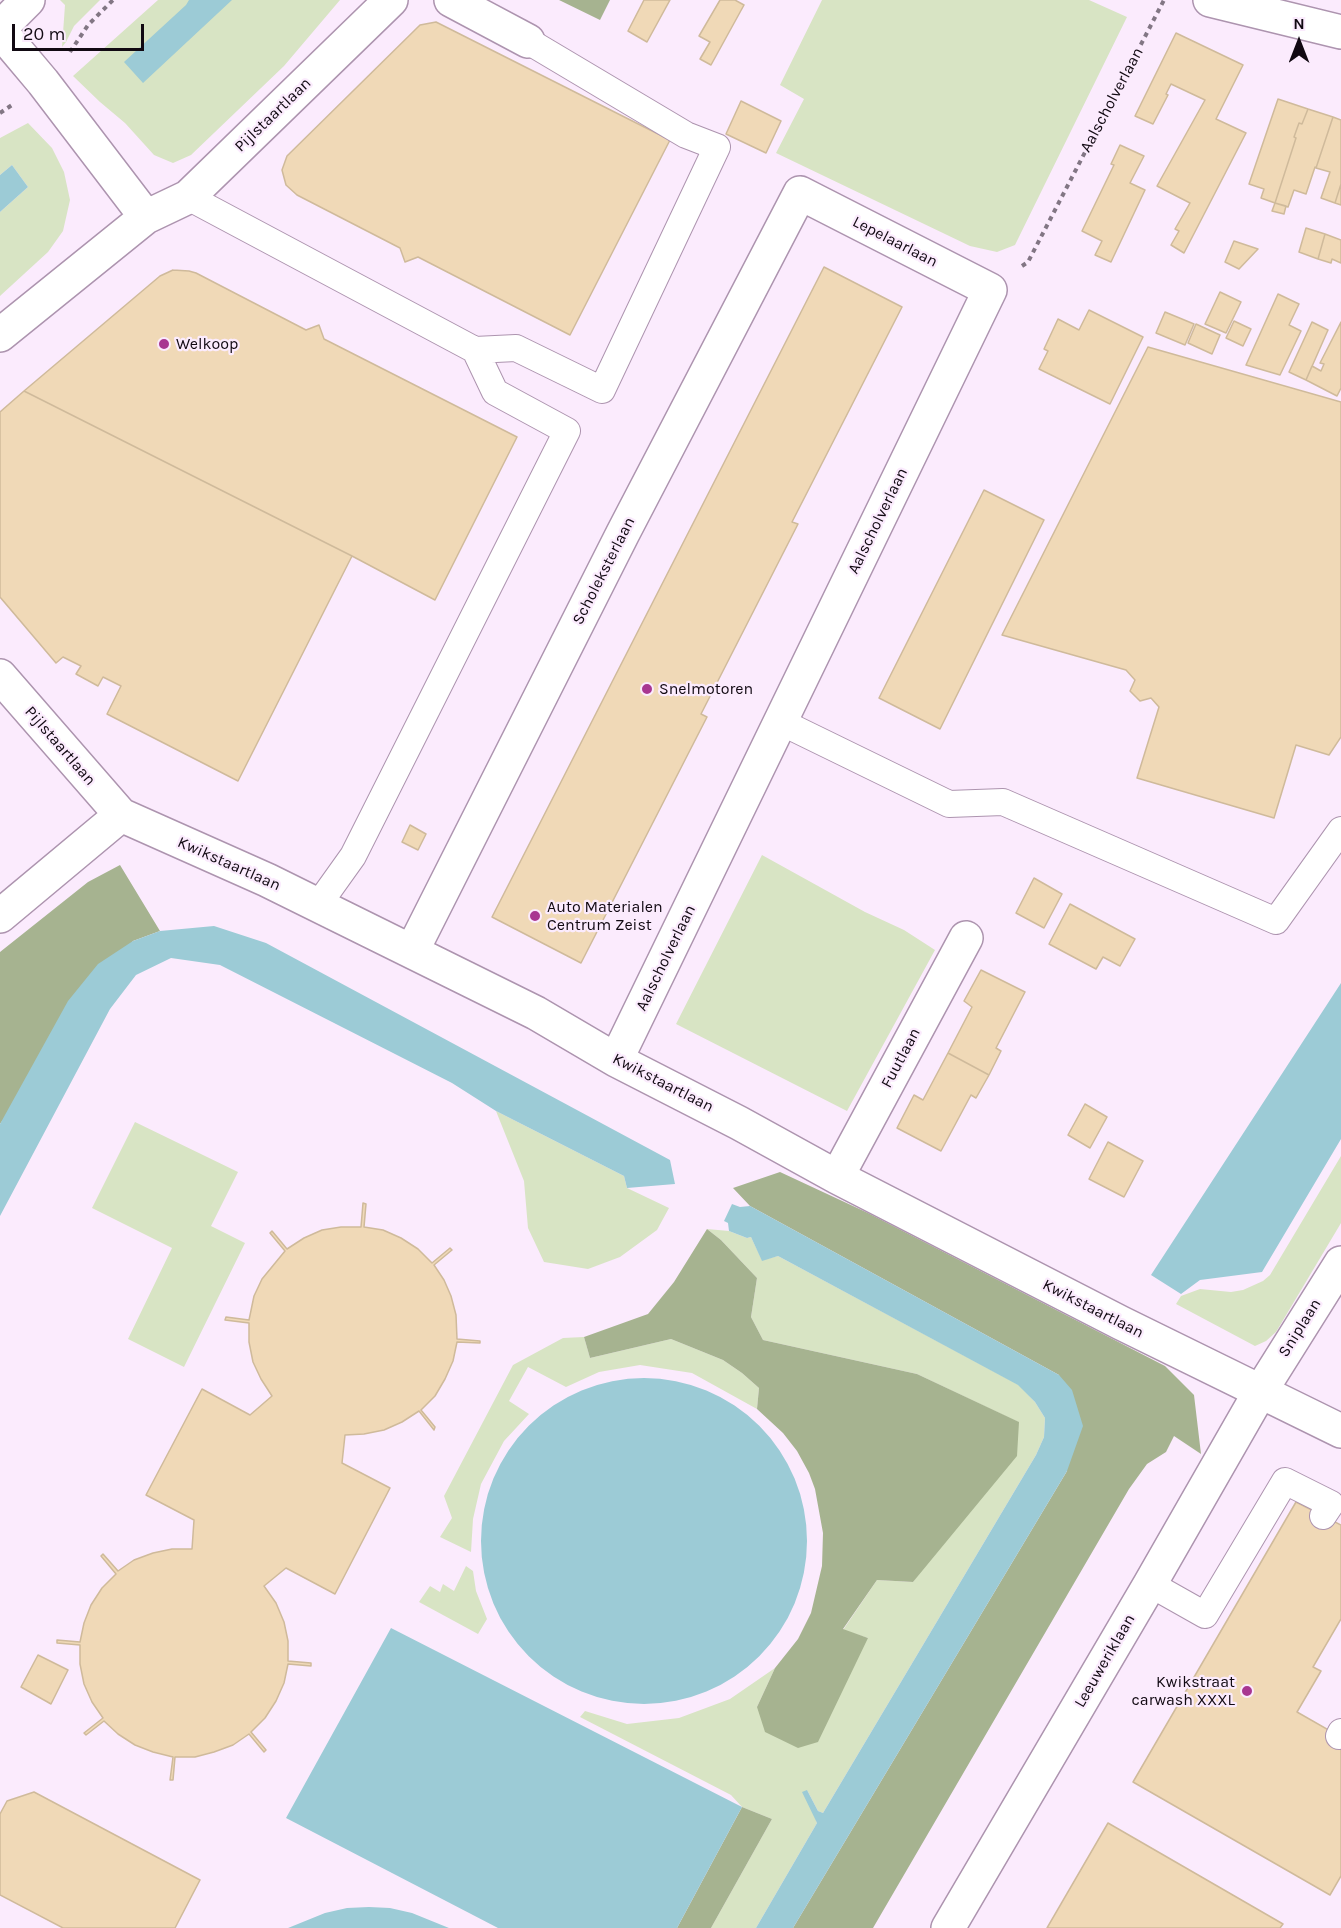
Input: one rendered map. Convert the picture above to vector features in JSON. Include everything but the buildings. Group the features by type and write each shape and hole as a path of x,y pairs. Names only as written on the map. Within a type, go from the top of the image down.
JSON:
{"street":[{"path":"28,0 0,29 146,217"},
{"name":"Pijlstaartlaan","path":"0,335 146,217 188,197 391,0"},
{"path":"450,0 528,41"},
{"path":"1210,0 1305,11 1341,32"},
{"name":"Lepelaarlaan","path":"800,193 990,290"},
{"name":"Scholeksterlaan","path":"412,951 623,533 800,193"},
{"name":"Aalscholverlaan","path":"616,1060 990,290"},
{"name":"Pijlstaartlaan","path":"0,676 121,815"},
{"path":"0,916 121,815"},
{"name":"Kwikstaartlaan","path":"121,815 267,880 536,1012 616,1060 739,1123 837,1177 1121,1323 1341,1431"},
{"name":"Fuutlaan","path":"837,1177 966,938"},
{"name":"Sniplaan","path":"1260,1392 1341,1263"},
{"name":"Leeuweriklaan","path":"948,1928 1260,1392"}],"lane":[{"path":"188,197 475,350 516,348 602,390 717,147 686,135 528,41"},
{"path":"318,905 353,856 567,431 495,392 475,350"},
{"path":"781,722 949,804 1003,802 1276,921 1341,830"},
{"path":"1150,1584 1205,1615 1285,1481 1331,1504 1323,1516"}],"path":[{"path":"42,82 72,51 88,25 113,0"},
{"name":"Aalscholverlaan","path":"990,290 1028,262 1164,0"}],"green space":[{"path":"60,0 100,0 74,26 62,47 65,5"},
{"path":"158,0 340,0 284,66 191,155 173,163 154,155 125,123 73,76"},
{"path":"559,0 610,0 600,20"},
{"path":"822,0 1089,0 1127,17 1015,245 997,252 970,246 776,153 804,99 780,85"},
{"path":"28,123 52,148 64,172 70,200 63,231 48,252 0,296 0,212 28,187 12,165 0,175 0,138"},
{"path":"762,855 865,912 904,930 935,950 847,1111 676,1024"},
{"path":"120,865 160,931 133,941 0,1124 0,952 88,882"},
{"path":"496,1111 624,1176 627,1188 669,1208 657,1230 620,1257 588,1269 544,1262 528,1228 524,1181"},
{"path":"135,1122 238,1172 211,1226 245,1243 184,1367 128,1339 172,1248 92,1208"},
{"path":"1341,1156 1341,1223 1276,1332 1266,1341 1255,1346 1176,1304 1181,1296 1200,1289 1231,1292 1243,1290 1263,1281 1270,1275"},
{"path":"780,1172 868,1213 1165,1366 1194,1395 1201,1454 1174,1436 1166,1452 1147,1464 1129,1489 873,1928 793,1928 1067,1471 1059,1375 750,1206 733,1188"},
{"path":"707,1229 729,1231 747,1238 751,1237 762,1260 778,1256 1019,1385 1035,1402 1045,1418 1044,1437 1036,1455 823,1813 818,1811 807,1790 817,1823 756,1928 711,1928 772,1819 742,1807 731,1795 580,1717 585,1711 627,1724 679,1718 730,1699 775,1668 757,1707 868,1638 843,1630 877,1580 913,1582 1018,1422 917,1374 763,1340 751,1317 757,1278 721,1240"},
{"path":"707,1229 721,1240 757,1278 751,1317 763,1340 917,1374 1019,1422 1017,1456 913,1582 877,1580 843,1629 868,1638 818,1742 798,1748 765,1732 757,1707 775,1668 798,1639 811,1613 822,1566 823,1533 815,1489 809,1473 797,1451 783,1433 757,1409 759,1388 723,1360 671,1339 590,1358 584,1337 648,1314 674,1282"},
{"path":"584,1337 590,1358 671,1339 723,1360 759,1388 757,1409 692,1373 640,1365 599,1372 566,1387 528,1367 509,1401 529,1414 504,1441 481,1484 473,1519 471,1552 440,1537 452,1518 444,1496 513,1365 563,1338"},
{"path":"466,1566 473,1571 476,1591 487,1619 478,1634 419,1602 430,1586 440,1592 443,1584 454,1591"},
{"path":"742,1807 772,1819 711,1928 677,1928"}],"water":[{"path":"189,0 232,0 143,83 124,62"},
{"path":"12,165 28,187 0,212 0,175"},
{"path":"214,926 266,943 670,1160 675,1184 627,1188 624,1176 496,1111 452,1083 220,965 171,958 136,975 110,1009 0,1216 0,1124 68,1001 98,964 133,941 160,931"},
{"path":"1341,983 1341,1139 1262,1272 1200,1280 1181,1294 1151,1275"},
{"path":"732,1204 740,1207 750,1206 1059,1375 1072,1390 1083,1426 1067,1471 793,1928 756,1928 817,1823 802,1792 807,1790 818,1811 823,1813 1036,1455 1044,1437 1045,1418 1035,1402 1018,1385 778,1256 762,1261 751,1237 747,1238 729,1231 728,1223 724,1221"},
{"path":"644,1378 676,1381 721,1397 748,1415 770,1437 780,1450 795,1479 804,1509 807,1541 804,1573 788,1618 770,1645 748,1667 735,1677 706,1692 676,1701 644,1704 612,1701 567,1685 540,1667 518,1645 508,1632 493,1603 484,1573 481,1541 484,1509 500,1464 518,1437 540,1415 553,1405 582,1390 612,1381"},
{"path":"391,1628 742,1807 677,1928 498,1928 286,1818"},
{"path":"347,1908 390,1908 412,1913 449,1928 288,1928 325,1913"}],"place":[{"name":"Welkoop","path":"164,344"},
{"name":"Snelmotoren","path":"647,689"},
{"name":"Auto Materialen Centrum Zeist","path":"535,916"},
{"name":"Kwikstraat carwash XXXL","path":"1247,1691"}]}
